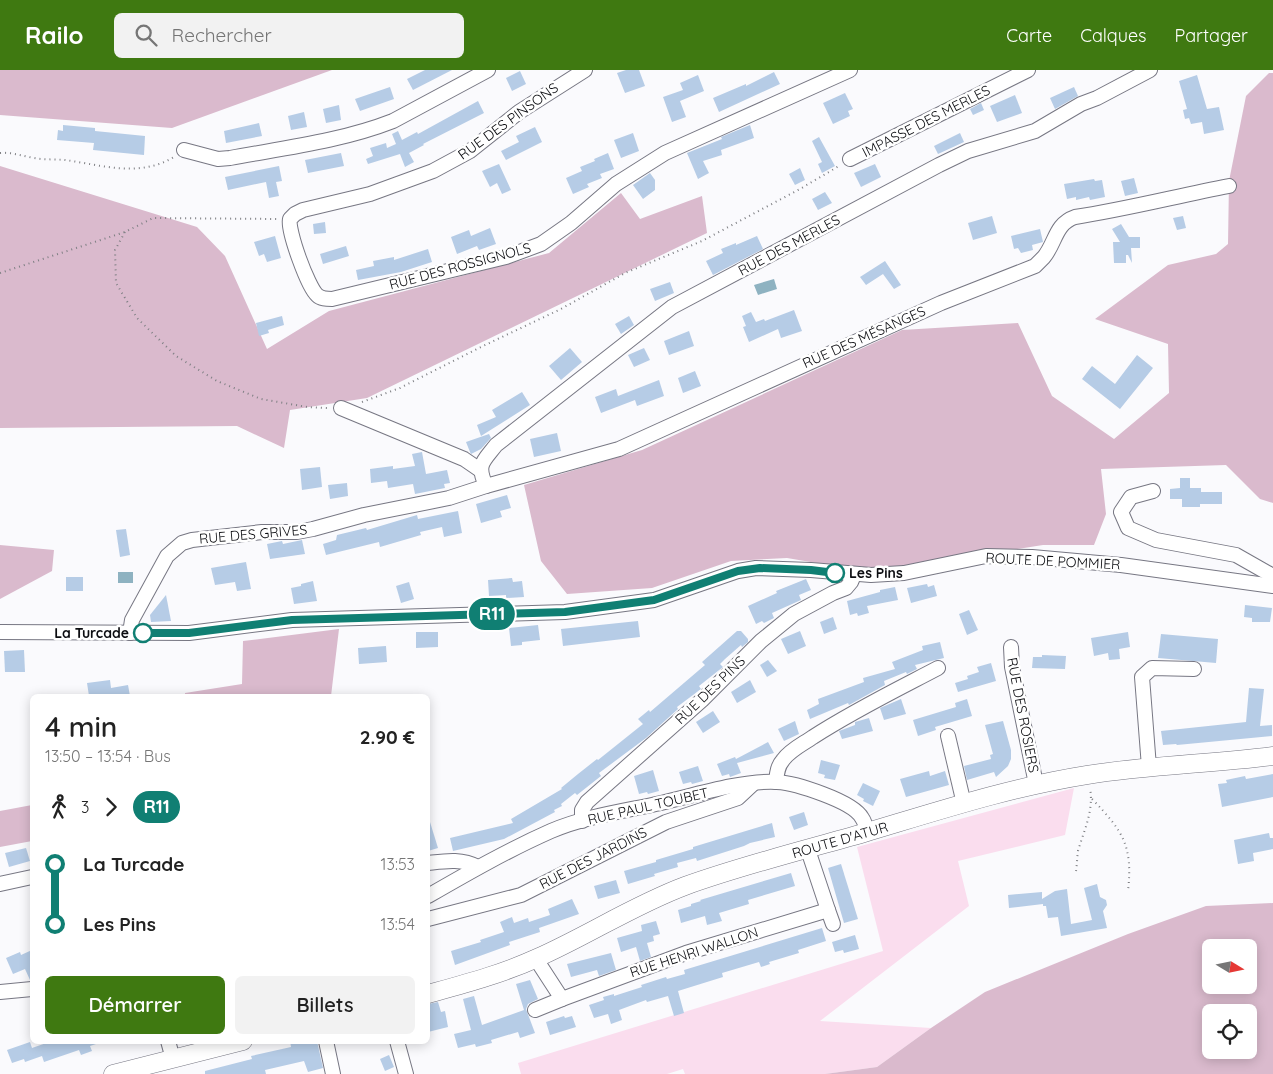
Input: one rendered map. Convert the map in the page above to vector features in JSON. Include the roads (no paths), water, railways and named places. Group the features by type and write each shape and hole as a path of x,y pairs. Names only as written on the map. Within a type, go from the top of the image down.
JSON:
{"main road":[{"name":"ROUTE D'ATUR","path":"430,993 492,975 536,959 684,886 964,804 1036,784 1088,775 1150,767 1273,756"},
{"path":"114,1074 231,1044"}],"street":[{"path":"184,150 218,159 230,158 322,140 378,126 393,121 488,70"},
{"name":"RUE DES PINSONS","path":"290,219 303,210 370,194 441,167 470,151 519,112 585,70"},
{"name":"RUE DES ROSSIGNOLS","path":"290,219 290,230 311,286 315,294 325,299 332,299 506,257 541,244 556,235 616,184 665,153 850,70"},
{"name":"IMPASSE DES MERLES","path":"850,159 1028,70"},
{"name":"RUE DES MERLES","path":"480,470 483,462 496,445 672,307 939,165 968,151 1035,131 1081,104 1118,88 1150,70"},
{"name":"RUE DES MÉSANGES","path":"486,486 619,449 940,303 1035,266 1044,257 1062,224 1067,220 1229,186"},
{"path":"340,408 464,459 480,470 486,486"},
{"name":"RUE DES GRIVES","path":"130,633 132,620 167,556 182,543 192,540 262,532 297,532 364,515 449,498 486,486"},
{"path":"1154,491 1131,497 1121,512 1128,528 1156,540 1236,555 1273,576"},
{"name":"ROUTE DE POMMIER","path":"0,632 189,633 292,620 565,612 654,600 738,571 760,568 811,570 854,575 904,573 974,557 998,556 1121,565 1273,586"},
{"name":"RUE DES PINS","path":"582,821 582,810 587,802 702,700 761,641 794,614 846,588 852,582 854,575"},
{"name":"RUE DES ROSIERS","path":"1011,647 1012,667 1036,784"},
{"path":"776,782 778,768 783,760 799,747 830,726 938,668"},
{"path":"1150,767 1142,677 1152,668 1194,669"},
{"path":"948,736 964,804"},
{"name":"RUE PAUL TOUBET","path":"430,895 478,867 553,831 582,821 753,784 776,782 810,789 856,810 862,817 867,832"},
{"name":"RUE DES JARDINS","path":"430,918 521,895 666,822 738,798 753,784"},
{"path":"808,850 833,924"},
{"path":"430,863 457,860 469,862 478,867"},
{"path":"0,884 30,877"},
{"name":"RUE HENRI WALLON","path":"535,1010 686,953 828,910"},
{"path":"536,959 562,999"},
{"path":"0,992 30,988"},
{"path":"169,1044 173,1059"},
{"path":"327,1044 333,1074"},
{"path":"398,1044 406,1074"}],"water":[{"path":"774,279 777,289 758,295 754,285"},
{"path":"118,572 133,572 133,583 118,583"}],"place":[{"name":"Les Pins","path":"835,573"},
{"name":"La Turcade","path":"143,633"}]}
